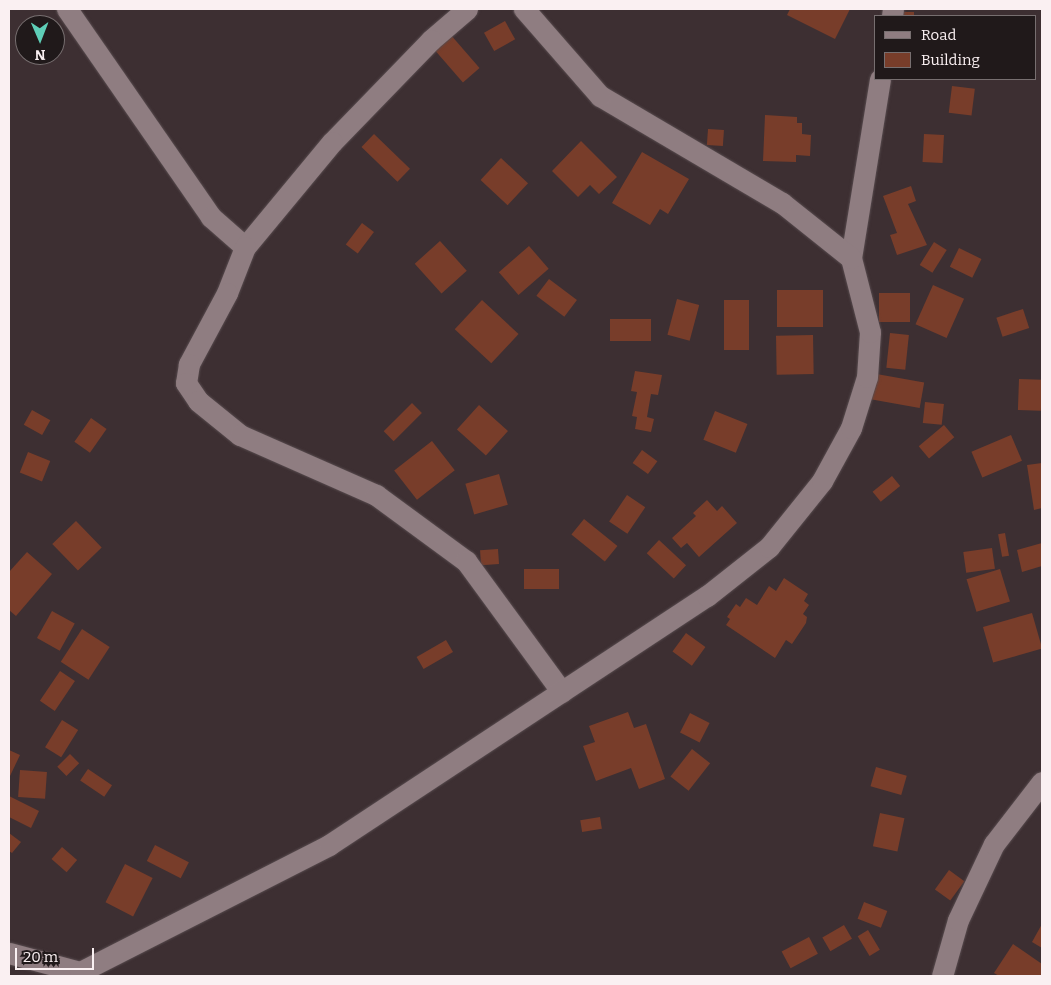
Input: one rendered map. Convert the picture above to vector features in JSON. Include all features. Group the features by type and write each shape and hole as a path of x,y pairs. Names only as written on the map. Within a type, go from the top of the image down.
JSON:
{"street":[{"path":"66,9 211,217 245,247"},
{"path":"467,9 431,40 332,142 245,247 227,293 189,364 186,383 198,401 240,435 376,495 466,561 562,692"},
{"path":"524,9 600,96 782,203 851,258"},
{"path":"9,953 80,974 329,845 707,596 769,547 822,481 851,428 867,376 870,332 851,258 880,80"},
{"path":"942,976 958,920 994,844 1042,782"}],"building":[{"path":"790,9 850,9 835,39 787,15"},
{"path":"896,12 914,12 914,15 896,15"},
{"path":"505,21 515,39 494,51 484,33"},
{"path":"450,34 480,68 463,82 433,48"},
{"path":"952,86 975,89 972,116 949,113"},
{"path":"765,115 797,117 797,123 802,123 802,134 811,135 810,156 796,155 796,162 763,161"},
{"path":"708,129 724,130 723,146 707,145"},
{"path":"374,134 410,169 397,182 361,147"},
{"path":"924,134 944,135 943,163 923,162"},
{"path":"581,141 617,177 599,194 590,185 578,197 552,171"},
{"path":"642,152 689,179 668,214 660,209 650,225 612,203"},
{"path":"501,158 528,183 508,205 481,180"},
{"path":"911,186 916,201 908,204 927,245 897,255 890,235 897,233 883,196"},
{"path":"362,223 374,232 358,254 346,245"},
{"path":"440,241 467,271 441,293 415,264"},
{"path":"934,242 947,250 932,273 920,265"},
{"path":"529,246 549,269 518,295 499,272"},
{"path":"959,248 981,259 972,278 950,267"},
{"path":"549,279 577,300 564,317 536,296"},
{"path":"933,285 964,299 947,338 916,324"},
{"path":"777,290 823,290 823,327 777,327"},
{"path":"879,293 910,293 910,322 879,322"},
{"path":"677,299 699,305 690,341 667,335"},
{"path":"482,300 519,334 491,363 455,329"},
{"path":"724,300 749,300 749,350 724,350"},
{"path":"1023,309 1029,328 1003,337 996,318"},
{"path":"610,319 651,319 651,341 610,341"},
{"path":"890,333 909,335 905,370 886,368"},
{"path":"813,335 814,374 777,375 776,336"},
{"path":"635,371 662,375 658,395 651,394 647,417 654,419 651,432 635,429 637,417 632,416 637,392 631,391"},
{"path":"871,373 924,382 920,408 866,399"},
{"path":"1019,379 1042,380 1041,411 1018,410"},
{"path":"925,402 944,404 942,425 923,423"},
{"path":"412,403 422,413 394,441 384,431"},
{"path":"479,405 508,431 486,456 457,430"},
{"path":"32,410 50,420 42,435 24,425"},
{"path":"715,411 747,424 736,453 703,440"},
{"path":"91,418 107,429 90,453 74,442"},
{"path":"944,425 954,437 929,458 919,446"},
{"path":"1011,435 1022,461 982,478 971,452"},
{"path":"432,441 455,470 417,500 394,471"},
{"path":"642,450 657,461 648,474 633,463"},
{"path":"28,452 50,461 42,481 20,472"},
{"path":"1042,463 1042,508 1034,510 1027,465"},
{"path":"499,474 508,505 474,514 465,484"},
{"path":"892,476 900,486 881,502 873,492"},
{"path":"627,495 645,507 627,534 609,522"},
{"path":"707,500 717,511 722,506 737,523 699,557 687,543 681,548 672,538 696,516 693,513"},
{"path":"584,519 617,546 605,562 571,535"},
{"path":"76,521 102,548 78,571 52,544"},
{"path":"1005,533 1009,556 1002,557 998,534"},
{"path":"659,540 686,565 674,578 647,553"},
{"path":"1042,543 1042,566 1022,572 1017,550"},
{"path":"992,548 995,569 966,573 963,552"},
{"path":"498,549 499,564 481,565 480,550"},
{"path":"27,552 52,574 16,616 9,610 9,572"},
{"path":"524,569 559,569 559,589 524,589"},
{"path":"1000,569 1010,602 976,612 967,579"},
{"path":"784,578 808,594 804,601 809,605 803,614 807,617 806,623 792,644 786,640 775,658 726,625 730,619 727,617 736,604 740,607 746,598 757,605 769,586 776,591"},
{"path":"52,611 75,624 60,651 37,638"},
{"path":"1032,613 1042,649 993,663 983,627"},
{"path":"82,629 110,647 88,680 61,662"},
{"path":"686,633 705,647 692,666 672,652"},
{"path":"446,640 453,652 424,669 417,657"},
{"path":"60,671 75,681 55,711 40,701"},
{"path":"628,712 634,728 646,724 665,779 639,789 631,768 596,781 583,746 595,742 589,726"},
{"path":"690,713 710,723 700,743 680,733"},
{"path":"62,720 78,730 61,757 45,747"},
{"path":"692,749 710,763 689,791 670,777"},
{"path":"9,750 20,755 10,776 9,776"},
{"path":"70,754 79,763 66,776 57,767"},
{"path":"876,767 907,776 901,795 870,786"},
{"path":"88,769 112,785 104,797 80,781"},
{"path":"20,770 47,772 45,799 18,797"},
{"path":"9,796 39,811 31,828 9,817"},
{"path":"880,813 904,818 897,851 873,846"},
{"path":"600,817 602,829 582,832 580,820"},
{"path":"9,833 21,842 12,853 9,851"},
{"path":"155,845 189,862 181,878 147,861"},
{"path":"62,847 77,860 67,872 52,859"},
{"path":"125,864 153,878 133,916 105,902"},
{"path":"949,870 964,881 950,901 935,889"},
{"path":"864,902 887,911 881,928 858,919"},
{"path":"1042,924 1042,948 1032,942"},
{"path":"844,925 852,939 830,951 822,937"},
{"path":"868,930 880,950 870,956 858,936"},
{"path":"809,937 818,954 791,968 782,952"},
{"path":"1013,944 1042,964 1042,976 999,976 994,973"}]}
